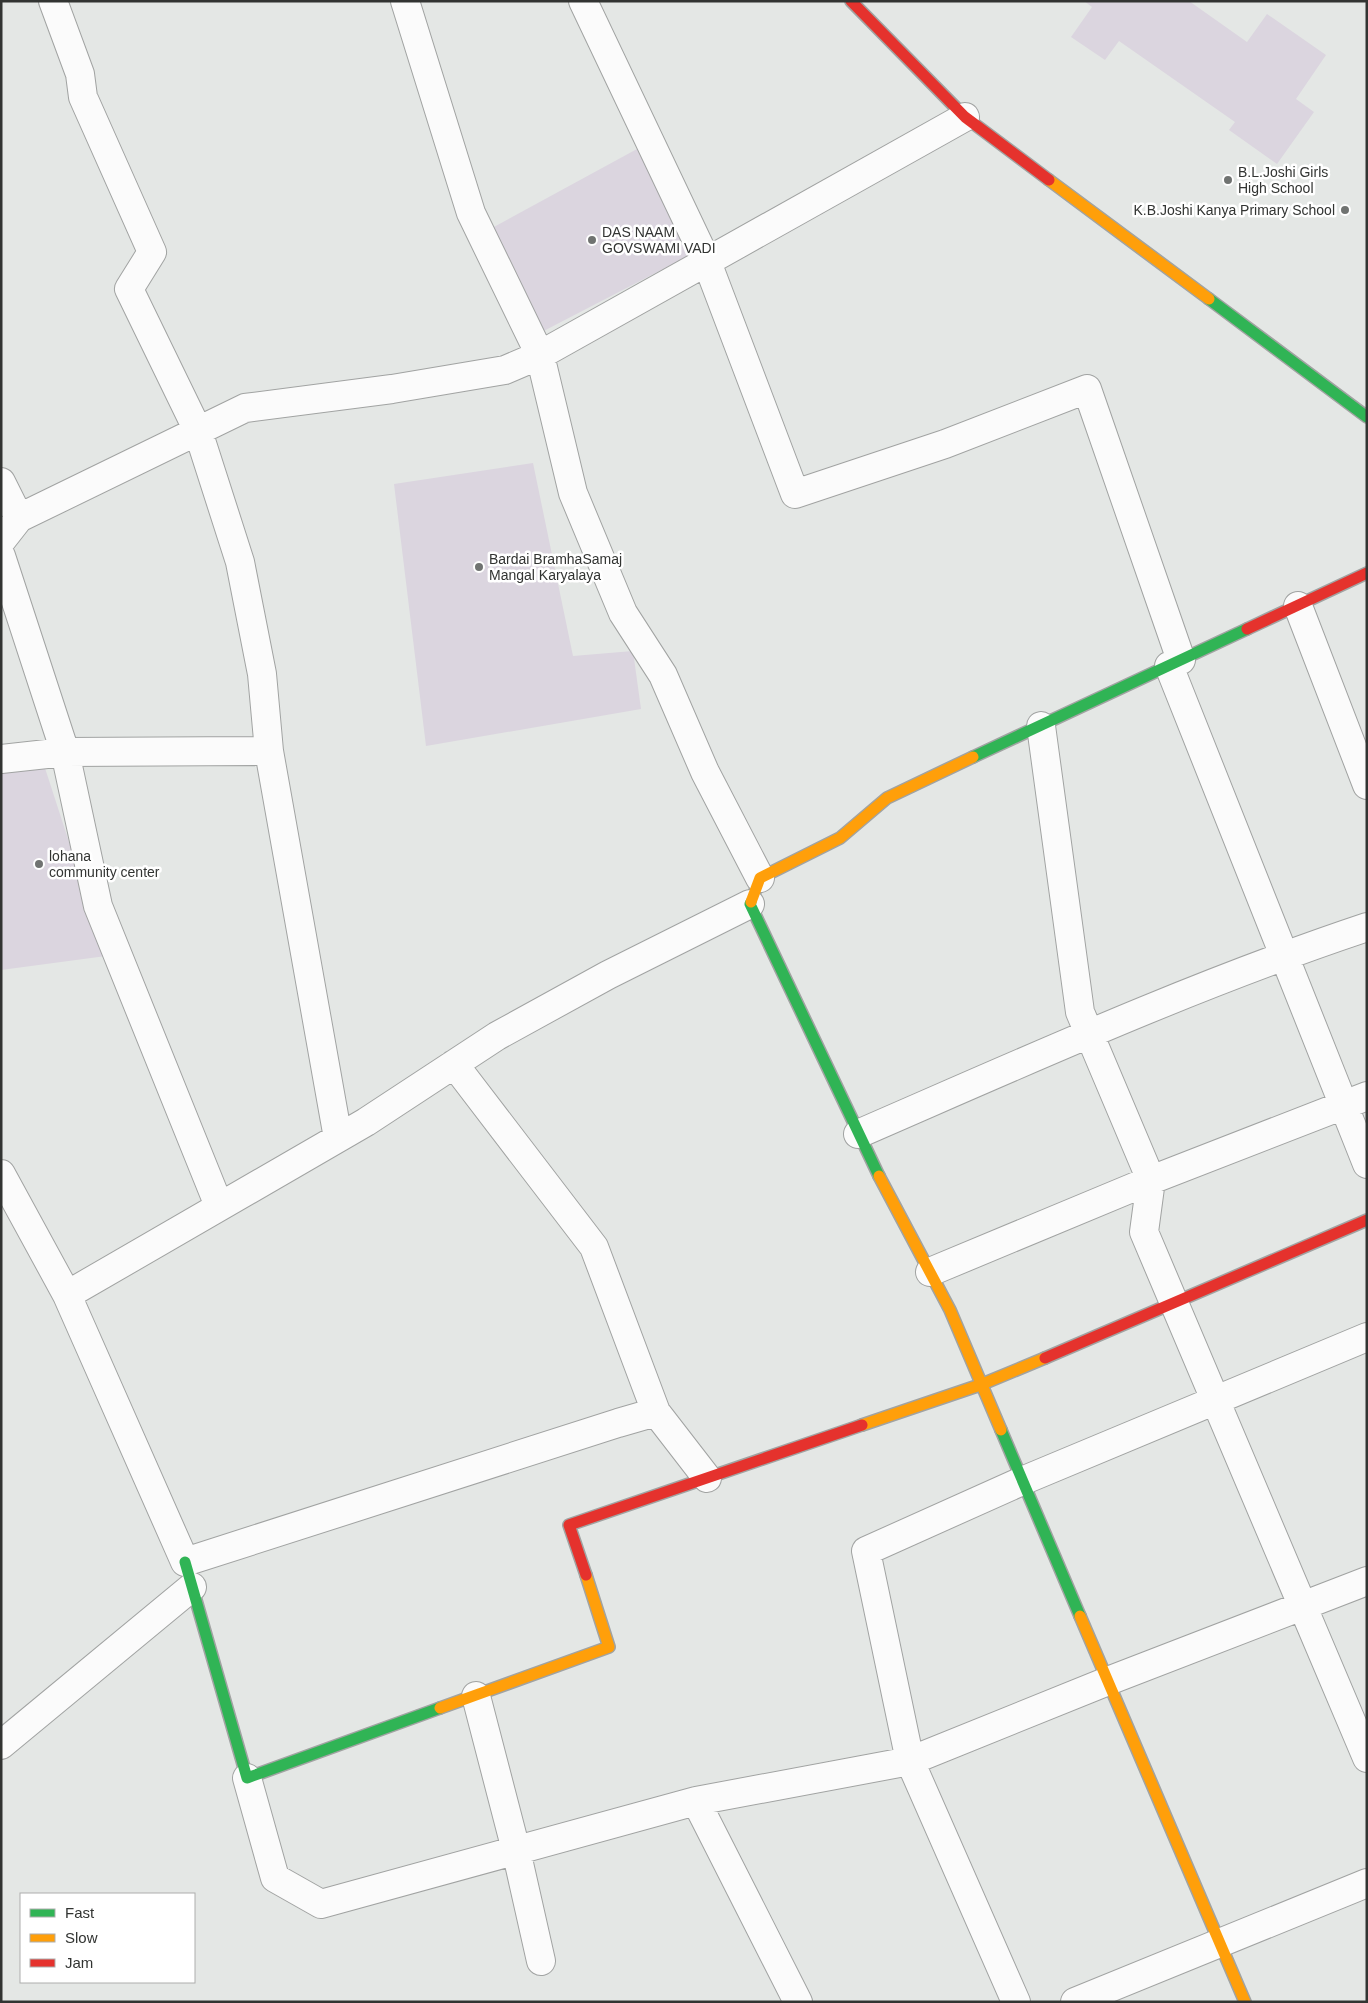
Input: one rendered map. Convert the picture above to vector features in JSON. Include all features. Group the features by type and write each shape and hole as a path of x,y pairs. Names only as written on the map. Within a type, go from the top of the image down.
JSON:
{"street":[{"path":"53,1 80,74 83,97 152,252 129,289 198,431 240,562 262,674 269,751 338,1138"},
{"path":"405,1 471,213 540,356 573,493 620,604 663,676 705,772 760,878"},
{"path":"583,1 707,262 795,494 945,444 1087,389 1175,663 1284,954 1355,1100 1367,1164"},
{"path":"851,1 965,117 1367,418"},
{"path":"1,541 19,518 245,408 392,389 505,370 540,356 965,117"},
{"path":"1,482 19,518"},
{"path":"1,556 65,752 98,906 219,1206"},
{"path":"66,1295 366,1122 497,1036 608,974 750,904 760,878 840,838 887,798 1367,574"},
{"path":"1298,606 1367,785"},
{"path":"1042,726 1080,1012 1151,1180 1144,1232 1367,1758"},
{"path":"1,759 65,752 269,751"},
{"path":"750,904 858,1134 950,1310 1245,2002"},
{"path":"858,1134 1090,1034 1284,954 1367,927"},
{"path":"454,1064 594,1247 656,1412 707,1478"},
{"path":"930,1272 1151,1180 1355,1100"},
{"path":"2,1179 66,1295 189,1575 275,1878 321,1904 696,1801 910,1761 1108,1681 1367,1581"},
{"path":"247,1778 609,1647 569,1525 980,1384 1174,1304 1367,1220"},
{"path":"1016,2002 910,1761 866,1551 1022,1481 1367,1337"},
{"path":"1,1745 189,1575 618,1423 656,1412"},
{"path":"476,1696 516,1850 541,1961"},
{"path":"696,1801 798,2002"},
{"path":"1074,2002 1367,1883"}],"building":[{"path":"1084,1 1189,1 1247,42 1267,14 1326,55 1296,99 1314,112 1277,164 1229,130 1235,122 1119,41 1105,60 1071,37 1092,7"},
{"name":"DAS NAAM GOVSWAMI VADI","path":"637,149 694,253 534,336 492,228"},
{"name":"Bardai BramhaSamaj Mangal Karyalaya","path":"533,463 573,656 633,651 641,709 426,746 394,484"},
{"name":"lohana community center","path":"44,765 106,956 1,970 1,773"}],"traffic: fast":[{"path":"1209,299 1367,417"},
{"path":"973,757 1247,629"},
{"path":"751,902 750,904 879,1176"},
{"path":"1001,1430 1080,1616"},
{"path":"185,1562 247,1778 440,1708"}],"traffic: slow":[{"path":"1049,180 1209,299"},
{"path":"751,902 760,878 840,838 887,798 973,757"},
{"path":"879,1176 950,1310 1001,1430"},
{"path":"862,1425 980,1385 1045,1358"},
{"path":"440,1708 609,1647 586,1575"},
{"path":"1080,1616 1245,2002"}],"traffic: jam":[{"path":"851,1 965,117 1049,180"},
{"path":"1247,629 1367,573"},
{"path":"1045,1358 1367,1220"},
{"path":"586,1575 569,1525 862,1425"}],"place":[{"name":"B.L.Joshi Girls High School","path":"1228,180"},
{"name":"K.B.Joshi Kanya Primary School","path":"1345,210"},
{"name":"DAS NAAM GOVSWAMI VADI","path":"592,240"},
{"name":"Bardai BramhaSamaj Mangal Karyalaya","path":"479,567"},
{"name":"lohana community center","path":"39,864"}]}
